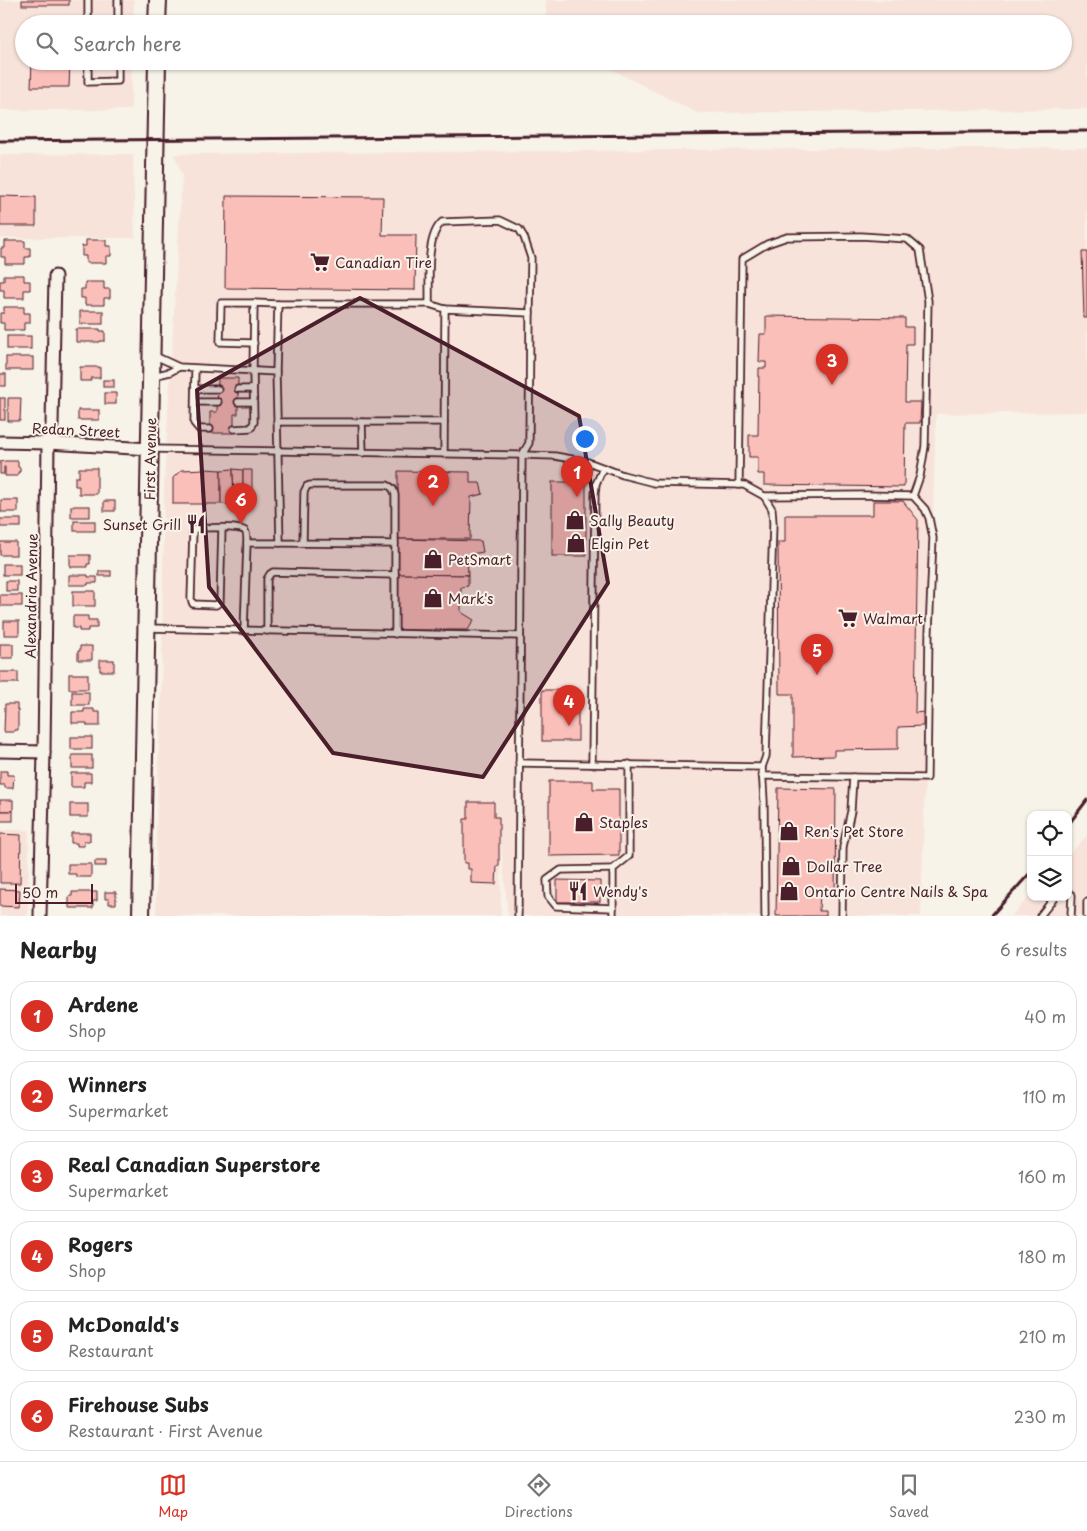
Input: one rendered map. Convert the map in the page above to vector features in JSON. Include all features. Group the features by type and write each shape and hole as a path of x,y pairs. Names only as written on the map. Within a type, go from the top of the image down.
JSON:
{"main road":[{"path":"157,15 158,0"},
{"name":"First Avenue","path":"141,916 152,376 156,70"}],"street":[{"name":"Alexandria Avenue","path":"40,916 48,443 52,425 55,276"},
{"name":"Redan Street","path":"0,442 150,449"},
{"path":"0,751 44,752"}],"lane":[{"path":"88,0 88,15"},
{"path":"118,0 118,15"},
{"path":"88,70 88,82 118,81 118,70"},
{"path":"429,304 430,242 436,226 442,222 500,220 520,229 531,258 529,443 522,455 518,916"},
{"path":"739,485 742,259 767,244 788,237 861,236 907,239 920,250 928,301 925,446 920,476 913,496"},
{"path":"254,343 220,342 221,303 429,304 445,309 530,313"},
{"path":"234,429 251,428 254,422 254,303"},
{"path":"278,304 276,372 280,543"},
{"path":"444,454 445,309"},
{"path":"152,354 179,367 276,372"},
{"path":"152,376 170,372 179,367"},
{"path":"195,369 194,423 200,429 210,429"},
{"path":"195,389 218,389"},
{"path":"238,389 253,389"},
{"path":"195,402 218,402"},
{"path":"238,402 253,402"},
{"path":"277,422 444,422"},
{"path":"362,422 363,452"},
{"path":"150,449 555,456 588,462 622,475 654,482 744,485 764,496 913,496 925,509 933,538 929,632 927,778 762,776"},
{"path":"592,764 595,494 596,484 603,468"},
{"path":"303,544 304,492 307,486 387,485 394,490 395,634"},
{"path":"764,496 772,509 773,523 766,756 762,767 765,916"},
{"path":"222,528 220,602 216,605 193,604 191,599 193,530 198,528 222,528 244,529 247,543 244,631"},
{"path":"247,543 395,544"},
{"path":"267,632 268,579 273,572 395,575"},
{"path":"147,628 520,636"},
{"path":"519,763 762,767"},
{"path":"613,908 556,906 548,896 547,880 561,870 613,869 629,856 629,764"},
{"path":"842,916 843,847 851,811 853,777"},
{"path":"613,869 613,916"},
{"path":"1040,916 1052,901"},
{"path":"1072,901 1072,916"},
{"path":"1087,902 1087,916"}],"highlighted area":[{"path":"360,298 579,416 608,583 483,777 333,753 209,587 197,390"}],"shaded area":[{"path":"0,0 134,0 133,15 15,15 15,70 132,70 131,110 0,110"},
{"path":"546,0 1087,0 1087,109 697,113 613,70 1072,70 1072,15 546,15"},
{"path":"1087,148 1087,412 936,414 921,916 508,916 501,844 501,916 156,916 156,831 162,658 164,484 182,175 174,154"},
{"path":"133,154 135,238 0,238 0,155"},
{"path":"0,830 29,830 28,916 0,916"},
{"path":"1087,835 1087,916 1011,916 1027,899 1027,901 1072,901 1072,852"}],"building":[{"path":"22,0 69,0 69,5 22,5"},
{"path":"32,70 70,70 69,87 31,87"},
{"path":"0,196 36,197 36,226 0,226"},
{"name":"Canadian Tire","path":"226,196 383,197 382,235 416,235 415,290 225,288"},
{"path":"86,240 106,240 106,246 111,246 111,256 106,256 106,263 86,263 86,256 82,256 82,246 86,246"},
{"path":"5,241 25,241 25,248 30,248 30,257 25,257 25,264 5,264 5,257 1,257 1,248 5,248"},
{"path":"1082,252 1087,252 1087,318 1084,318"},
{"path":"4,275 24,275 24,281 30,281 30,290 24,290 24,298 4,298 4,290 0,290 0,281 4,281"},
{"path":"85,282 104,282 104,289 110,289 110,298 104,298 104,305 85,305 85,298 81,298 81,289 85,289"},
{"path":"4,307 24,307 24,313 30,313 30,323 24,323 24,330 4,330 4,323 0,323 0,313 4,313"},
{"path":"80,311 103,311 103,324 80,324"},
{"path":"766,316 905,318 905,327 913,327 913,344 906,344 905,402 921,402 920,423 905,423 904,487 764,485 764,474 758,474 758,457 749,457 749,435 758,435 759,368 766,368 766,362 759,362 760,334 766,334"},
{"path":"76,329 100,329 100,331 105,331 105,341 76,342"},
{"path":"7,336 31,336 31,349 7,349"},
{"path":"6,357 33,357 33,370 6,370"},
{"path":"80,367 100,367 100,378 91,378 91,381 80,381"},
{"path":"0,374 6,374 6,386 0,386"},
{"path":"218,378 238,378 238,414 234,414 234,433 210,433 210,412 217,412"},
{"path":"103,380 114,380 114,387 103,387"},
{"path":"105,393 116,393 116,404 105,404"},
{"path":"0,398 5,398 5,420 0,420"},
{"path":"8,398 21,398 20,421 8,421"},
{"path":"78,410 99,410 99,420 78,420"},
{"path":"18,461 20,472 18,472 18,476 5,476 5,467 4,474 0,474 0,462"},
{"path":"79,468 97,468 97,494 79,494 79,486 75,486 75,477 79,477"},
{"path":"205,469 221,470 221,504 204,504"},
{"path":"205,469 204,504 173,504 173,478 181,470"},
{"path":"233,469 234,505 221,504 221,470"},
{"path":"233,469 243,470 243,504 234,505"},
{"path":"243,470 252,470 252,505 243,504"},
{"path":"398,471 470,472 470,483 480,483 483,494 471,497 470,539 398,539"},
{"path":"552,482 586,482 586,556 552,556"},
{"path":"1,500 18,500 18,512 1,512"},
{"path":"104,501 115,501 115,511 104,511"},
{"name":"Walmart","path":"873,501 903,501 918,520 915,713 923,712 923,726 898,727 898,749 834,750 834,756 793,757 793,694 779,694 778,542 785,542 785,515 873,515"},
{"path":"71,506 90,506 90,517 71,517"},
{"path":"0,519 21,519 21,527 0,527"},
{"path":"74,521 95,521 95,531 74,531"},
{"path":"398,539 481,541 483,552 467,555 468,575 398,574"},
{"path":"0,542 16,542 16,555 0,555"},
{"path":"70,555 90,555 90,564 87,564 87,567 70,567"},
{"path":"3,564 20,564 20,575 3,575"},
{"path":"99,571 111,571 111,576 99,576"},
{"path":"398,574 468,575 468,586 461,587 461,612 474,620 468,630 398,630"},
{"path":"69,575 97,577 97,583 69,585"},
{"path":"6,581 17,581 17,591 6,591"},
{"path":"73,591 95,591 95,606 73,606"},
{"path":"0,595 22,595 22,606 0,606"},
{"path":"73,616 88,616 88,620 97,620 97,628 79,631 79,628 73,628"},
{"path":"4,621 19,621 19,635 4,635"},
{"path":"0,644 13,644 13,658 0,658"},
{"path":"80,646 92,646 92,660 78,660"},
{"path":"100,660 114,660 114,671 100,671"},
{"path":"0,672 18,672 18,683 0,683"},
{"path":"69,674 88,674 88,689 69,689"},
{"path":"542,690 578,690 578,741 542,741"},
{"path":"72,692 89,692 89,705 72,705"},
{"path":"5,704 17,704 18,730 14,730 14,732 4,732"},
{"path":"84,709 94,709 94,712 100,712 100,726 87,726 87,723 72,723 72,712 84,712"},
{"path":"71,737 92,737 92,749 71,749"},
{"path":"72,755 92,755 92,768 72,768"},
{"path":"0,771 7,771 7,775 14,775 13,788 5,788 5,785 0,785"},
{"path":"71,773 91,773 91,782 84,782 84,787 71,787"},
{"name":"Staples","path":"549,781 593,781 593,789 619,789 619,855 549,856"},
{"path":"778,788 836,789 835,893 820,893 819,911 826,911 826,916 776,916"},
{"path":"0,800 13,800 13,811 0,811"},
{"path":"468,802 494,802 494,817 499,817 499,866 497,866 496,884 471,883 471,869 468,869 468,863 464,863 464,819 468,819"},
{"path":"70,804 88,804 88,817 70,817"},
{"path":"0,811 13,811 13,821 0,821"},
{"path":"71,833 90,833 90,841 84,841 84,846 77,846 77,843 71,843"},
{"path":"0,834 21,835 20,883 0,883"},
{"path":"95,861 106,861 106,866 95,866"},
{"path":"68,864 91,864 91,877 76,877 76,874 68,874"},
{"name":"Wendy's","path":"557,880 600,881 600,902 557,902"},
{"path":"0,889 20,890 19,907 0,906"},
{"path":"72,892 97,892 97,901 93,901 93,908 69,908 69,896 72,896"},
{"path":"105,892 116,892 116,904 109,904 109,899 105,899"}],"railway":[{"path":"0,141 1087,131"},
{"path":"1072,820 1087,800"},
{"path":"991,916 1027,876"}],"place":[{"name":"Canadian Tire","path":"320,262"},
{"name":"Real Canadian Superstore","path":"832,385"},
{"name":"Ardene","path":"577,497"},
{"name":"Winners","path":"433,506"},
{"name":"Sally Beauty","path":"575,520"},
{"name":"Sunset Grill","path":"196,524"},
{"name":"Firehouse Subs","path":"241,524"},
{"name":"Elgin Pet","path":"576,543"},
{"name":"PetSmart","path":"433,559"},
{"name":"Mark's","path":"433,598"},
{"name":"Walmart","path":"848,618"},
{"name":"McDonald's","path":"817,675"},
{"name":"Rogers","path":"569,726"},
{"name":"Staples","path":"584,822"},
{"name":"Ren's Pet Store","path":"789,831"},
{"name":"Dollar Tree","path":"791,866"},
{"name":"Wendy's","path":"578,891"},
{"name":"Ontario Centre Nails & Spa","path":"789,891"}]}
